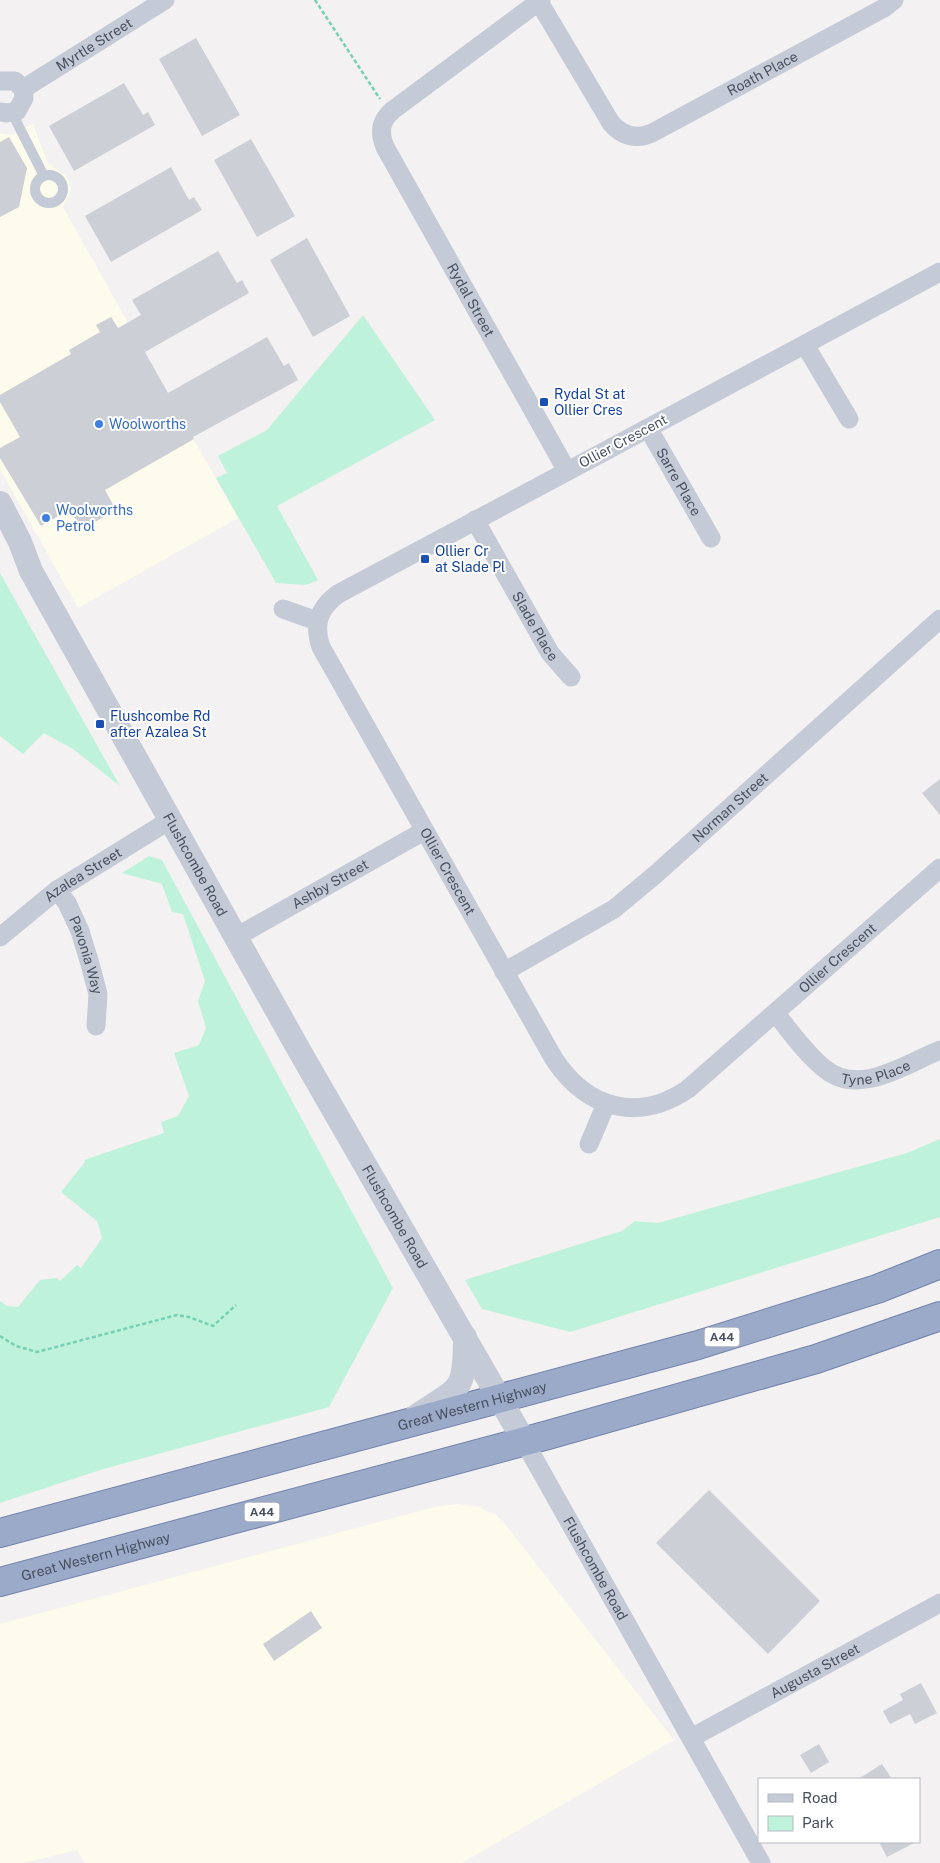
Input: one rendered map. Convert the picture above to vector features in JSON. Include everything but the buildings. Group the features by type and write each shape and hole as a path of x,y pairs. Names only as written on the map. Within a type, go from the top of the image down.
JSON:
{"highway":[{"name":"Great Western Highway","path":"0,1533 698,1345 877,1289 940,1264"},
{"name":"Great Western Highway","path":"0,1582 524,1441 816,1359 940,1316"}],"street":[{"name":"Myrtle Street","path":"22,89 165,0"},
{"name":"Roath Place","path":"540,1 611,123 627,142 652,133 884,8 894,0"},
{"path":"381,121 540,1"},
{"path":"0,81 15,81 22,89 23,103 6,112"},
{"name":"Rydal Street","path":"381,121 380,133 385,147 568,471"},
{"name":"Ollier Crescent","path":"940,272 338,594 323,608 317,621 317,634 321,647 424,832 560,1068 584,1092 606,1104 629,1108 655,1104 679,1095 776,1014 940,868"},
{"path":"805,345 849,419"},
{"name":"Sarre Place","path":"648,428 710,538"},
{"name":"Flushcombe Road","path":"0,503 20,542 31,571 170,820 366,1168 465,1335 761,1863"},
{"name":"Slade Place","path":"475,520 550,653 571,677"},
{"name":"Flushcombe Road","path":"0,531 31,571"},
{"path":"282,609 317,621"},
{"name":"Norman Street","path":"504,972 614,909 656,874 940,618"},
{"name":"Azalea Street","path":"2,931 57,890 170,820"},
{"name":"Ashby Street","path":"236,937 424,832"},
{"name":"Pavonia Way","path":"57,890 67,903 80,931 90,964 98,994 96,1026"},
{"name":"Tyne Place","path":"776,1014 820,1065 845,1080 863,1081 874,1078 940,1050"},
{"path":"589,1144 606,1104"},
{"path":"408,1422 436,1402 449,1396 459,1386 465,1370 465,1335"},
{"name":"Augusta Street","path":"692,1738 940,1603"}],"lane":[{"path":"6,112 44,176"}],"path":[{"path":"315,0 381,121"},
{"path":"0,1336 16,1346 38,1352 177,1315 189,1317 213,1326 236,1305"}],"shaded area":[{"path":"35,123 34,127 48,163 65,175 70,183 71,190 63,207 238,518 78,608 0,469 0,133 12,135"},
{"path":"457,1504 478,1507 495,1514 505,1524 674,1740 462,1863 85,1863 77,1850 23,1863 0,1863 0,1624 434,1507"}],"green space":[{"path":"363,315 435,420 277,506 318,580 306,585 276,583 216,478 227,473 218,456 267,430"},
{"path":"0,573 120,786 73,749 44,733 23,754 0,736"},
{"path":"149,856 162,860 393,1288 329,1407 100,1470 0,1503 0,1301 7,1306 18,1307 40,1280 57,1278 60,1281 77,1265 81,1268 102,1238 97,1221 61,1192 85,1162 84,1160 164,1133 161,1122 178,1116 189,1096 174,1053 199,1045 206,1028 198,1001 205,981 183,914 172,912 162,884 122,873"},
{"path":"940,1139 940,1217 570,1332 482,1309 465,1280 622,1231 635,1221 658,1223 907,1153"}],"place":[{"name":"Rydal St at Ollier Cres","path":"544,402"},
{"name":"Woolworths","path":"99,424"},
{"name":"Woolworths Petrol","path":"46,518"},
{"name":"Ollier Cr at Slade Pl","path":"425,559"},
{"name":"Flushcombe Rd after Azalea St","path":"100,724"}]}
